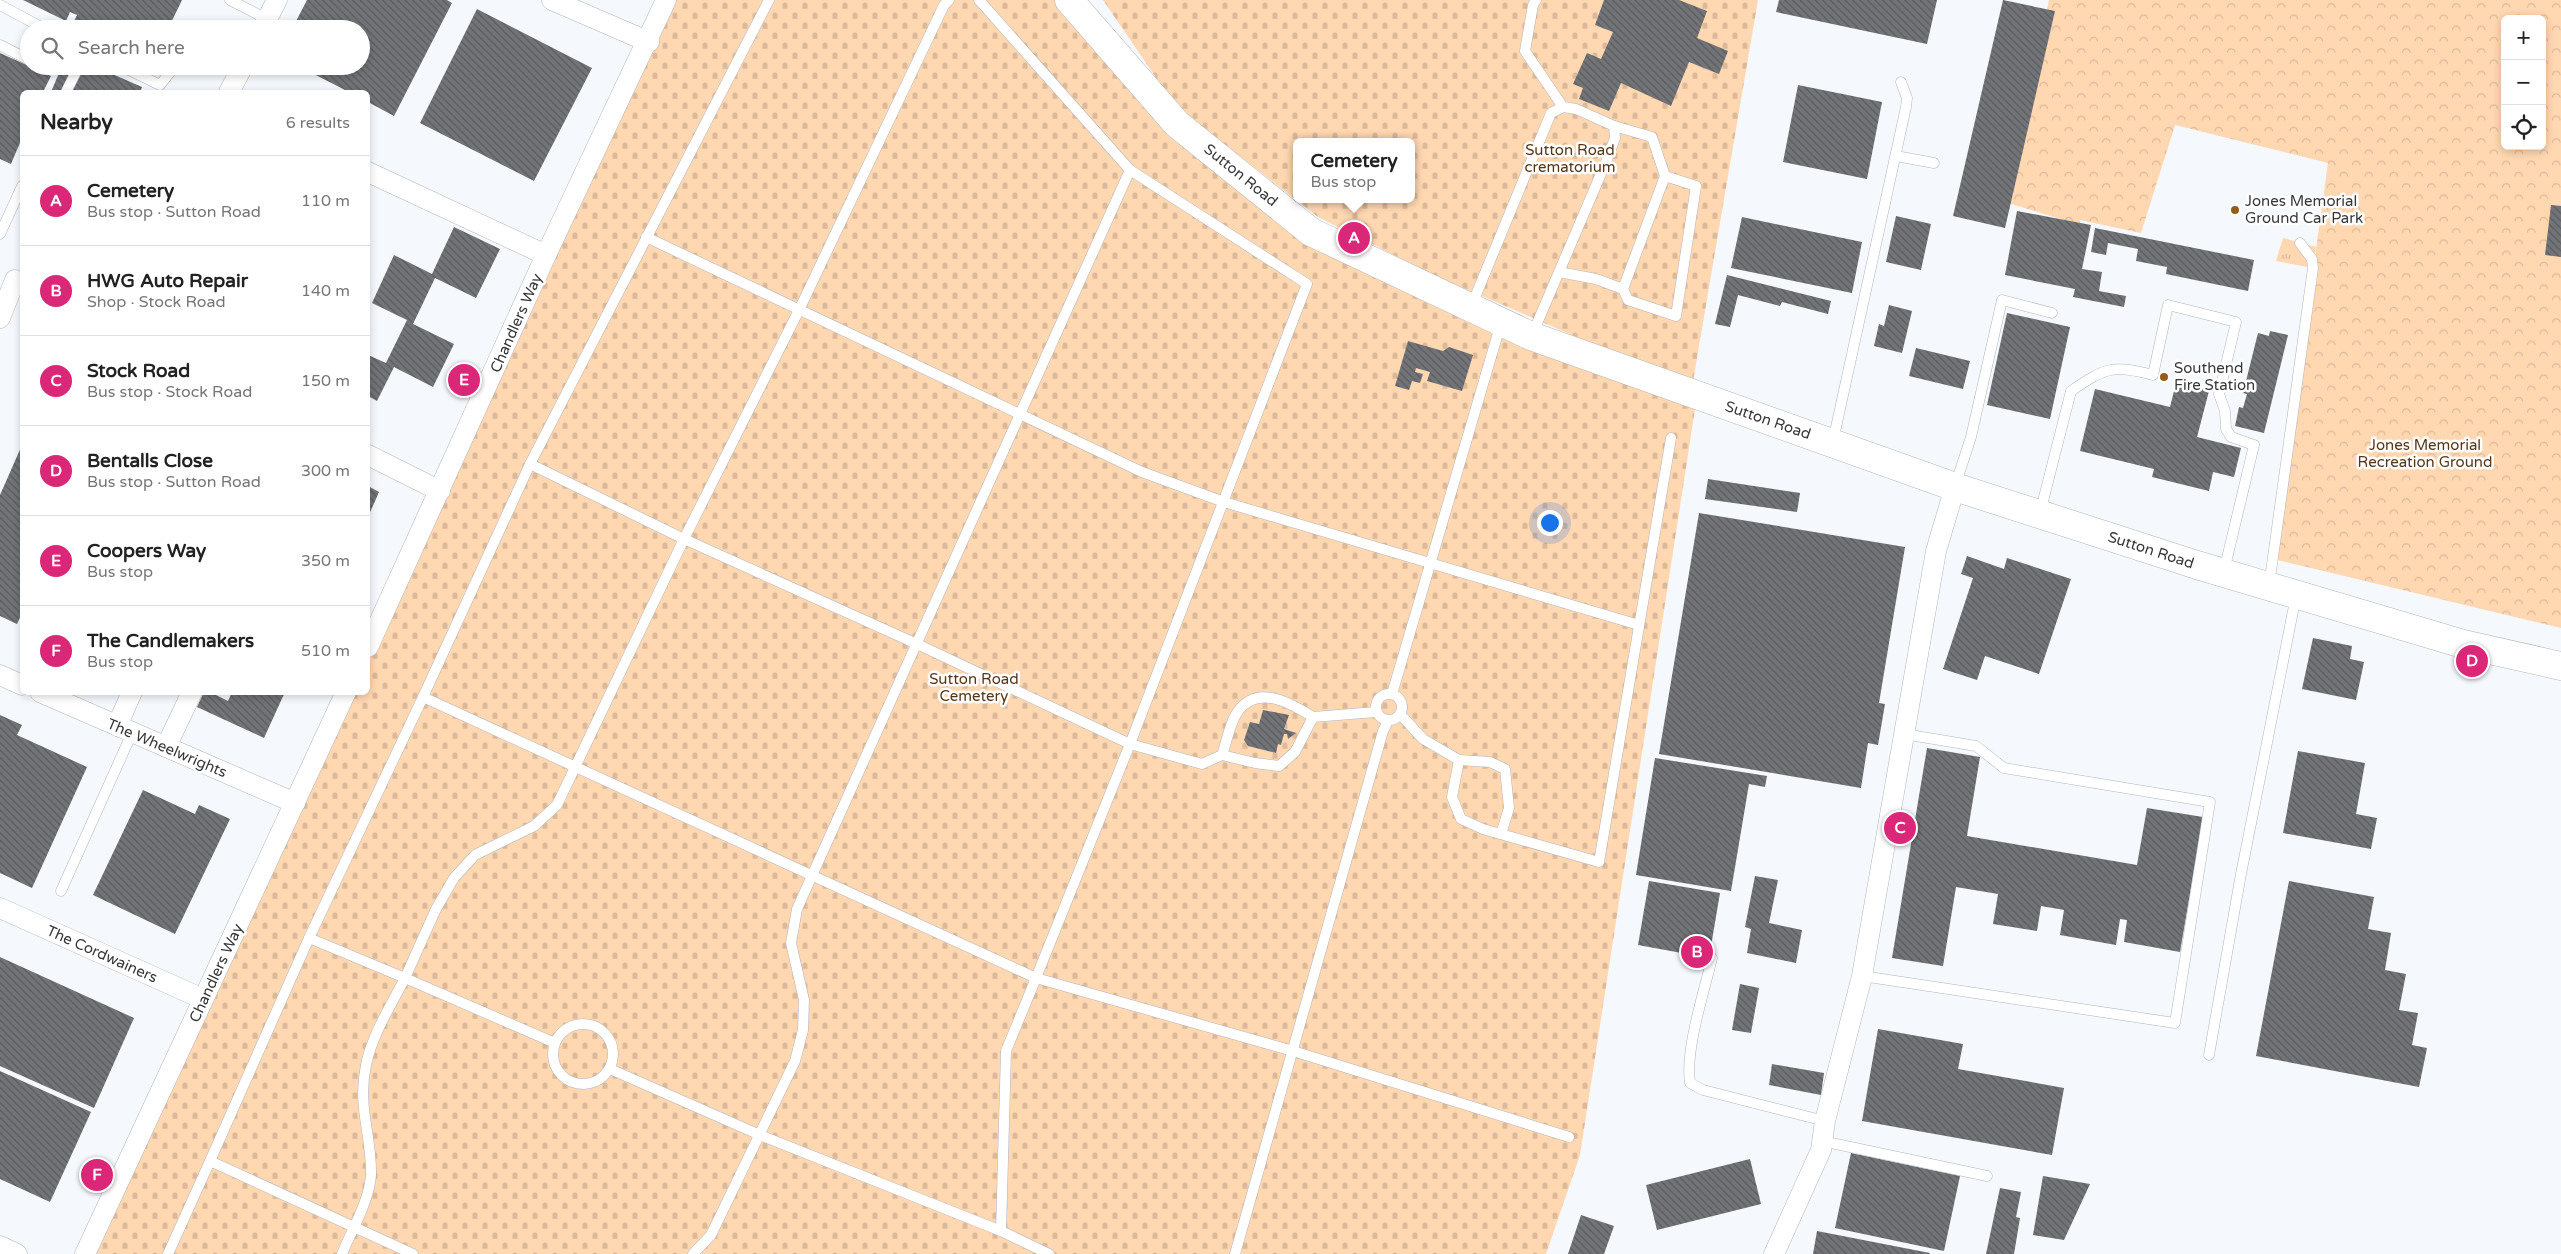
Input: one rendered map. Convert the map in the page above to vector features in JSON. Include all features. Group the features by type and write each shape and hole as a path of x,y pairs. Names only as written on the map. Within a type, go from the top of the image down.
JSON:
{"street":[{"path":"267,20 277,0"},
{"path":"552,0 648,42"},
{"name":"Chandlers Way","path":"370,643 546,255 648,42 666,0"},
{"name":"Sutton Road","path":"1069,0 1178,124 1311,232 1531,336 1955,487 2296,595 2463,644 2561,666"},
{"path":"230,90 238,75"},
{"path":"370,173 546,255"},
{"path":"0,318 12,279"},
{"path":"370,457 440,491"},
{"path":"1774,1254 1821,1150 1825,1121 1862,976 1936,551 1955,487"},
{"path":"0,675 20,684"},
{"name":"The Wheelwrights","path":"47,695 295,803"},
{"path":"124,730 131,695"},
{"path":"166,747 191,695"},
{"name":"Chandlers Way","path":"85,1254 345,695"},
{"name":"The Cordwainers","path":"0,908 203,1000"},
{"path":"0,1246 17,1254"}],"lane":[{"path":"230,0 259,20"},
{"path":"168,1254 309,938 530,464 769,0"},
{"path":"342,1254 366,1198 371,1176 361,1094 366,1063 380,1028 436,909 454,878 475,855 534,826 557,804 684,539 800,308 944,5 949,0"},
{"path":"979,0 1130,170 1307,284 1130,744 1006,1051 1001,1231"},
{"path":"1536,0 1533,5 1525,51 1563,107"},
{"path":"0,5 28,20"},
{"path":"0,45 20,55"},
{"path":"67,90 74,75"},
{"path":"139,75 160,85 168,75"},
{"path":"1833,442 1907,98 1901,82"},
{"path":"1471,308 1542,132 1551,113 1563,107 1576,110 1614,126 1652,137 1665,176 1622,289"},
{"path":"1531,336 1615,138 1614,126"},
{"path":"1896,156 1934,163"},
{"path":"693,1254 711,1235 795,1061 803,1030 804,1000 791,943 797,909 811,874 917,644 1130,170"},
{"path":"1559,272 1596,279 1622,289 1628,300 1676,316 1696,186 1665,176"},
{"path":"0,234 20,190"},
{"path":"646,237 1020,412 1142,472 1224,502 1639,625"},
{"path":"2269,587 2313,268 2312,259 2300,243"},
{"path":"1955,487 1971,437 2002,300 2052,314"},
{"path":"2040,514 2071,391 2098,372 2126,368 2153,375 2168,305 2236,322 2219,394 2225,410 2226,429 2231,437 2254,445 2224,573"},
{"path":"1392,694 1501,322"},
{"path":"1458,760 1452,796 1461,819 1501,834 1599,862 1671,438"},
{"path":"530,464 684,539 917,644 1130,744 1202,764 1222,754 1238,711 1248,701 1258,697 1288,702 1313,717 1376,712"},
{"path":"2209,1055 2241,874 2296,595"},
{"path":"1388,720 1379,716 1375,707 1379,698 1383,695 1392,694 1400,700 1400,714 1423,739 1458,760 1490,762 1505,769 1509,808 1501,834"},
{"path":"423,697 1036,978 1293,1052 1569,1137"},
{"path":"1235,1254 1383,731 1388,720 1400,714"},
{"path":"1222,754 1255,764 1279,766 1295,752 1313,717"},
{"path":"61,890 124,730"},
{"path":"1862,976 2175,1023 2210,802 2004,768 1976,746 1904,734"},
{"path":"309,938 555,1043"},
{"path":"1712,958 1694,1037 1689,1068 1690,1083 1703,1090 1825,1121"},
{"path":"588,1024 599,1028 608,1038 613,1048 610,1069 600,1079 591,1084 573,1083 560,1074 554,1064 555,1043 566,1030 576,1025 588,1024"},
{"path":"610,1069 760,1135 1001,1231 1049,1254"},
{"path":"1822,1141 1987,1176"},
{"path":"210,1161 412,1254"}],"green space":[{"name":"Sutton Road Cemetery","path":"666,0 1069,0 1177,124 1311,232 1697,396 1580,1155 1546,1254 85,1254 345,695 370,695 370,643"},
{"name":"Sutton Road crematorium","path":"1103,0 1758,0 1692,387 1436,276 1318,217 1300,203 1415,203 1415,138 1293,138 1293,198 1176,107"},
{"name":"Jones Memorial Recreation Ground","path":"2049,0 2561,0 2561,628 2273,559 2328,163 2175,125 2141,233 2080,220 2080,225 2005,202"},
{"path":"2283,238 2316,247 2313,268 2276,261"}],"building":[{"path":"23,0 182,0 172,20 74,20 77,15 70,12 66,20"},
{"path":"307,0 447,0 452,3 394,116 370,103 370,90 345,90 316,75 370,75 370,20 297,20"},
{"path":"1604,0 1679,0 1707,11 1697,38 1728,51 1719,74 1689,62 1671,106 1621,83 1609,111 1579,99 1583,88 1573,84 1587,53 1601,59 1613,32 1595,25"},
{"path":"1779,0 1937,0 1927,44 1776,12"},
{"path":"2003,0 2055,11 2005,228 1953,216"},
{"path":"477,9 592,68 534,181 420,123"},
{"path":"0,53 20,62 20,75 51,76 44,90 20,90 20,143 11,164 0,159"},
{"path":"58,75 115,75 142,87 141,90 52,90"},
{"path":"1798,85 1882,102 1867,179 1783,162"},
{"path":"2551,205 2561,206 2561,257 2545,255"},
{"path":"2017,211 2091,225 2082,269 2102,272 2099,291 2126,296 2124,307 2073,297 2075,289 2005,275"},
{"path":"1896,216 1931,224 1921,270 1886,262"},
{"path":"1742,217 1862,242 1852,293 1731,268"},
{"path":"454,227 500,249 476,298 435,278 413,324 454,344 433,387 394,367 377,401 370,397 370,356 386,363 407,320 372,303 394,255 432,274"},
{"path":"2095,228 2254,260 2248,291 2166,274 2167,267 2136,261 2138,249 2108,243 2106,255 2091,252"},
{"path":"1727,275 1831,301 1828,314 1782,302 1780,306 1738,295 1730,327 1715,324"},
{"path":"1889,305 1912,311 1902,353 1874,346 1879,324 1884,326"},
{"path":"2007,313 2070,327 2050,419 1987,405"},
{"path":"2270,331 2288,335 2264,433 2235,426 2239,407 2243,408 2247,394 2243,393 2258,333 2269,336"},
{"path":"1408,341 1443,351 1449,347 1473,355 1462,391 1427,381 1430,372 1416,368 1415,372 1423,374 1420,383 1412,381 1409,390 1395,386"},
{"path":"1916,348 1970,361 1963,389 1909,376"},
{"path":"2176,383 2209,391 2197,437 2241,448 2234,477 2213,472 2209,491 2152,477 2154,469 2080,451 2095,389 2170,407"},
{"path":"20,450 20,617 17,624 0,616 0,495"},
{"path":"1708,479 1800,493 1797,512 1705,499"},
{"path":"370,487 379,492 370,512"},
{"path":"1699,513 1905,547 1879,703 1885,704 1878,745 1868,743 1861,788 1659,754"},
{"path":"1967,556 2004,569 2007,558 2071,579 2039,674 1985,656 1977,680 1943,669 1973,578 1961,574"},
{"path":"2313,638 2352,646 2350,659 2364,662 2356,700 2302,689"},
{"path":"203,695 216,695 228,701 231,695 284,695 264,738 197,707"},
{"path":"1263,710 1289,715 1284,729 1296,733 1288,739 1287,734 1284,734 1281,745 1278,744 1276,753 1248,746 1244,740 1250,722 1259,724"},
{"path":"0,715 22,725 17,735 87,767 32,888 0,873"},
{"path":"1927,748 1980,757 1967,836 2137,865 2147,808 2203,817 2180,952 2124,942 2127,920 2120,919 2116,945 2060,935 2064,910 2041,906 2037,931 1993,924 1998,894 1956,887 1943,966 1892,958"},
{"path":"2298,751 2365,763 2356,814 2377,818 2371,849 2283,833"},
{"path":"1655,758 1767,776 1765,787 1749,784 1731,891 1636,875"},
{"path":"143,790 195,814 199,805 230,819 175,934 93,895"},
{"path":"1755,876 1778,880 1769,923 1802,930 1796,963 1747,953 1751,929 1745,927"},
{"path":"1649,881 1720,893 1709,958 1638,945"},
{"path":"2289,881 2374,897 2368,929 2391,933 2385,970 2406,974 2399,1010 2418,1013 2412,1045 2427,1048 2419,1087 2256,1056"},
{"path":"0,957 134,1018 94,1108 0,1066"},
{"path":"1740,984 1759,988 1751,1033 1732,1030"},
{"path":"1878,1029 1963,1044 1958,1069 2064,1088 2052,1155 1862,1121"},
{"path":"1772,1064 1824,1073 1821,1095 1769,1085"},
{"path":"0,1071 91,1112 50,1202 0,1179"},
{"path":"1851,1153 1960,1176 1944,1251 1835,1228"},
{"path":"1750,1159 1761,1204 1657,1230 1646,1185"},
{"path":"2043,1176 2090,1184 2064,1240 2033,1235"},
{"path":"2000,1188 2021,1192 2016,1217 2020,1218 2014,1254 1986,1254"},
{"path":"1581,1215 1614,1226 1604,1254 1568,1254"},
{"path":"1817,1231 1930,1253 1813,1254"}],"place":[{"name":"Jones Memorial Ground Car Park","path":"2235,210"},
{"name":"Cemetery","path":"1354,238"},
{"name":"Southend Fire Station","path":"2164,377"},
{"name":"Coopers Way","path":"464,380"},
{"name":"Bentalls Close","path":"2472,661"},
{"name":"Stock Road","path":"1900,828"},
{"name":"HWG Auto Repair","path":"1697,952"},
{"name":"The Candlemakers","path":"97,1175"}]}
